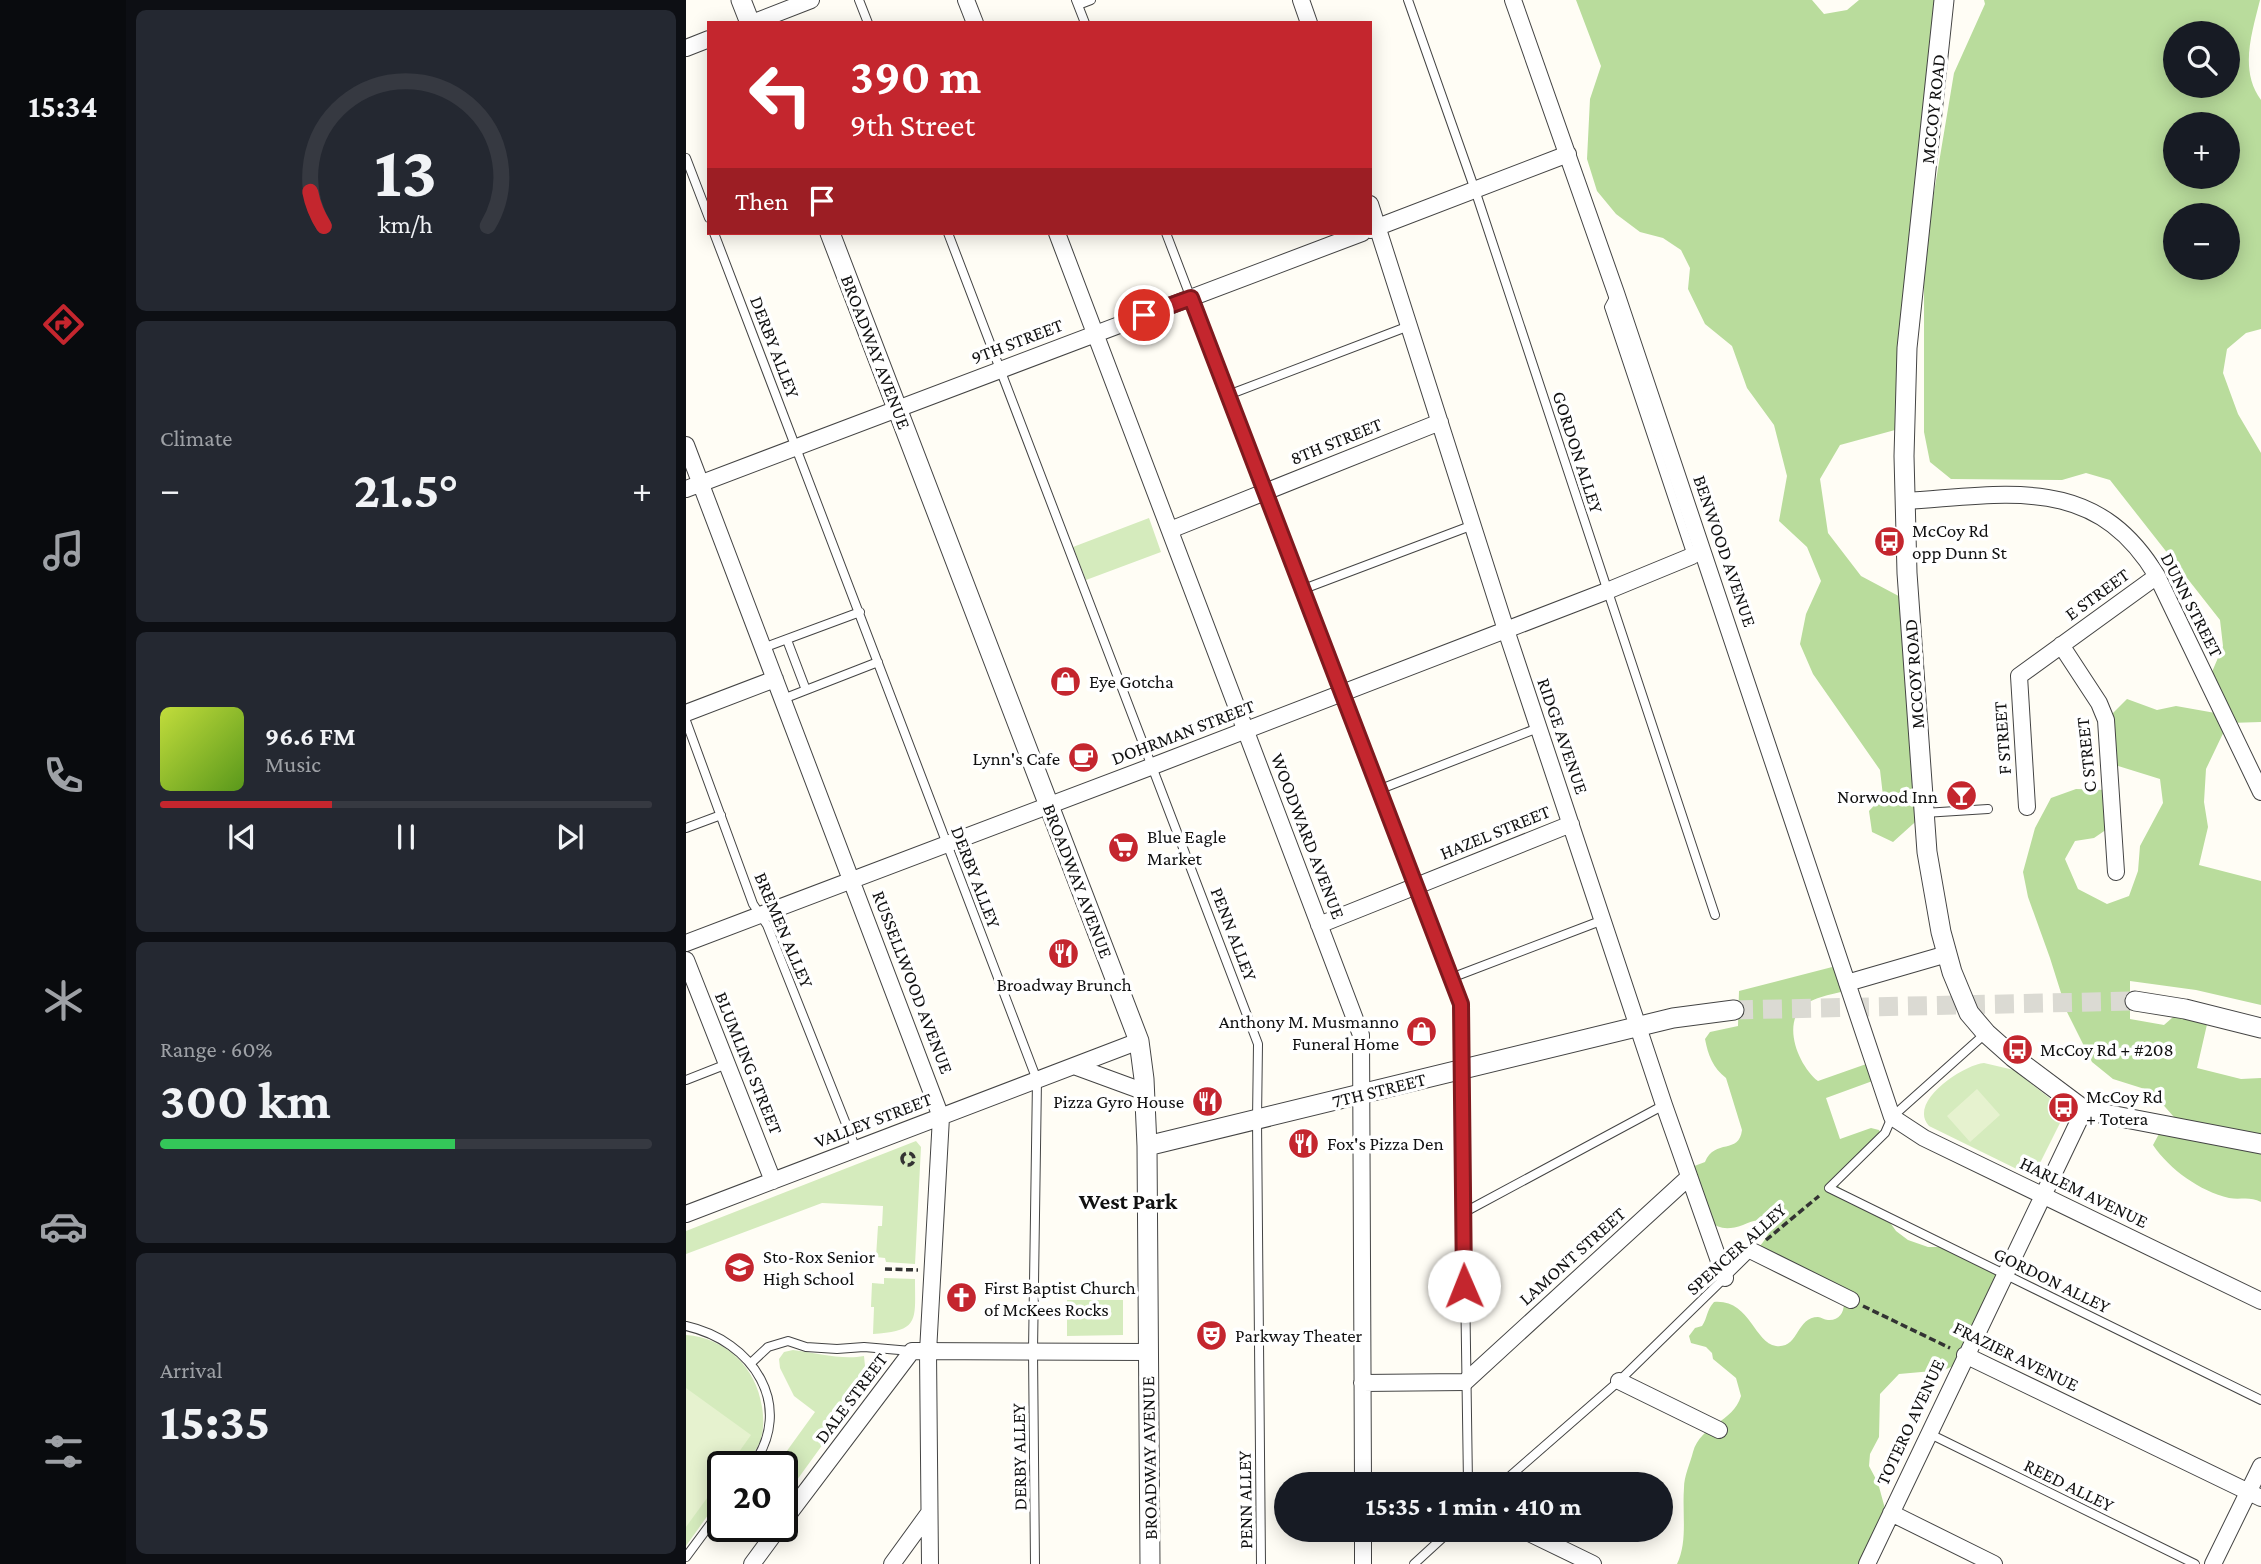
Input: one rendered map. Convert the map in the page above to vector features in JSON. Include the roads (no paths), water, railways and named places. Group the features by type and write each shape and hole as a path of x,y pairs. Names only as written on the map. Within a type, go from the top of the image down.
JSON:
{"street":[{"path":"741,0 750,21"},
{"path":"756,21 811,0"},
{"path":"966,0 974,21"},
{"path":"1301,0 1307,21"},
{"name":"BENWOOD AVENUE","path":"1513,0 1616,293 1892,1117"},
{"name":"MCCOY ROAD","path":"1944,0 1907,348 1905,501 1907,573 1927,852 1947,954 1969,1013 1986,1033 2013,1057 2084,1110 2261,1144"},
{"path":"686,48 707,40"},
{"path":"1374,228 1568,155"},
{"name":"RIDGE AVENUE","path":"1374,228 1409,326 1506,630 1664,1105 1725,1278"},
{"name":"BROADWAY AVENUE","path":"831,235 1139,1041 1145,1092 1147,1146 1150,1564"},
{"name":"WOODWARD AVENUE","path":"1058,235 1361,1035 1363,1472"},
{"name":"9TH STREET","path":"693,486 1357,235"},
{"name":"8TH STREET","path":"1170,530 1440,422"},
{"name":"RUSSELLWOOD AVENUE","path":"686,444 693,486 764,649 941,1117 920,1352 930,1564"},
{"name":"DUNN STREET","path":"1905,501 2006,495 2038,496 2063,499 2080,505 2113,524 2141,552 2157,576 2261,792"},
{"name":"DOHRMAN STREET","path":"686,943 1245,731 1692,556"},
{"name":"E STREET","path":"2061,645 2157,576"},
{"name":"F STREET","path":"2027,807 2019,676 2061,645"},
{"name":"C STREET","path":"2061,645 2099,703 2106,719 2116,872"},
{"path":"686,713 775,679"},
{"name":"HAZEL STREET","path":"1319,925 1571,824"},
{"path":"1847,983 1947,954"},
{"name":"BLUMLING STREET","path":"686,960 773,1181"},
{"path":"2135,1001 2185,1009 2261,1028"},
{"name":"7TH STREET","path":"1147,1146 1639,1027 1696,1014 1734,1010"},
{"name":"VALLEY STREET","path":"686,1214 1139,1041"},
{"path":"1074,1066 1145,1092"},
{"name":"TOTERO AVENUE","path":"1867,1564 2084,1110"},
{"name":"HARLEM AVENUE","path":"1892,1117 1924,1139 2261,1301"},
{"name":"LAMONT STREET","path":"1465,1382 1689,1177"},
{"path":"1752,1251 1852,1300"},
{"path":"920,1352 1148,1352"},
{"name":"DALE STREET","path":"798,1504 920,1352"},
{"name":"FRAZIER AVENUE","path":"1965,1355 2255,1495"},
{"path":"1619,1381 1719,1430"},
{"path":"1362,1383 1465,1382"},
{"path":"2213,1564 2255,1495 2261,1466"},
{"path":"892,1564 929,1513"},
{"path":"1891,1513 1994,1564"},
{"name":"DALE STREET","path":"752,1564 768,1542"},
{"path":"1363,1542 1363,1564"},
{"path":"1548,1542 1593,1564"}],"lane":[{"path":"859,0 867,21"},
{"path":"1084,21 1077,2 1091,0"},
{"name":"GORDON ALLEY","path":"1408,0 1475,190 1715,915"},
{"path":"686,158 707,213"},
{"name":"DERBY ALLEY","path":"715,235 1037,1080 1033,1351 1035,1564"},
{"name":"PENN ALLEY","path":"949,235 1258,1044 1262,1564"},
{"path":"1167,235 1461,1004 1468,1472"},
{"path":"1616,293 1609,307 1692,556"},
{"path":"1228,395 1409,326"},
{"path":"1301,590 1473,525"},
{"path":"764,649 860,612"},
{"path":"787,640 806,690"},
{"path":"783,699 878,662"},
{"name":"BREMEN ALLEY","path":"686,721 753,904 767,925 856,1149"},
{"path":"1378,790 1538,727"},
{"path":"1924,813 1988,810"},
{"path":"686,828 721,814"},
{"path":"1451,978 1603,920"},
{"path":"1892,1117 1986,1033"},
{"path":"686,1080 727,1064"},
{"path":"1463,1213 1664,1105"},
{"name":"GORDON ALLEY","path":"1892,1117 1885,1133 1829,1188 2261,1400"},
{"name":"SPENCER ALLEY","path":"1515,1472 1619,1381 1752,1251"},
{"path":"686,1326 720,1337 738,1349 761,1379 769,1413 763,1451"},
{"path":"751,1363 768,1347 788,1340 806,1347 864,1347 920,1352"},
{"name":"REED ALLEY","path":"1928,1433 2195,1564"},
{"path":"686,1557 707,1529"},
{"path":"1414,1564 1438,1542"}],"tunnel":[{"path":"1734,1010 2135,1001"}],"place":[{"name":"McCoy Rd opp Dunn St","path":"1889,541"},
{"name":"Eye Gotcha","path":"1066,681"},
{"name":"Lynn's Cafe","path":"1083,758"},
{"name":"Norwood Inn","path":"1961,796"},
{"name":"Blue Eagle Market","path":"1124,847"},
{"name":"Broadway Brunch","path":"1064,953"},
{"name":"Anthony M. Musmanno Funeral Home","path":"1422,1032"},
{"name":"McCoy Rd + #208","path":"2017,1049"},
{"name":"Pizza Gyro House","path":"1207,1101"},
{"name":"McCoy Rd + Totera","path":"2063,1107"},
{"name":"Fox's Pizza Den","path":"1304,1143"},
{"name":"Sto-Rox Senior High School","path":"740,1267"},
{"name":"First Baptist Church of McKees Rocks","path":"961,1298"},
{"name":"Parkway Theater","path":"1212,1335"}],"district":[{"name":"West Park","path":"1128,1201"}]}
